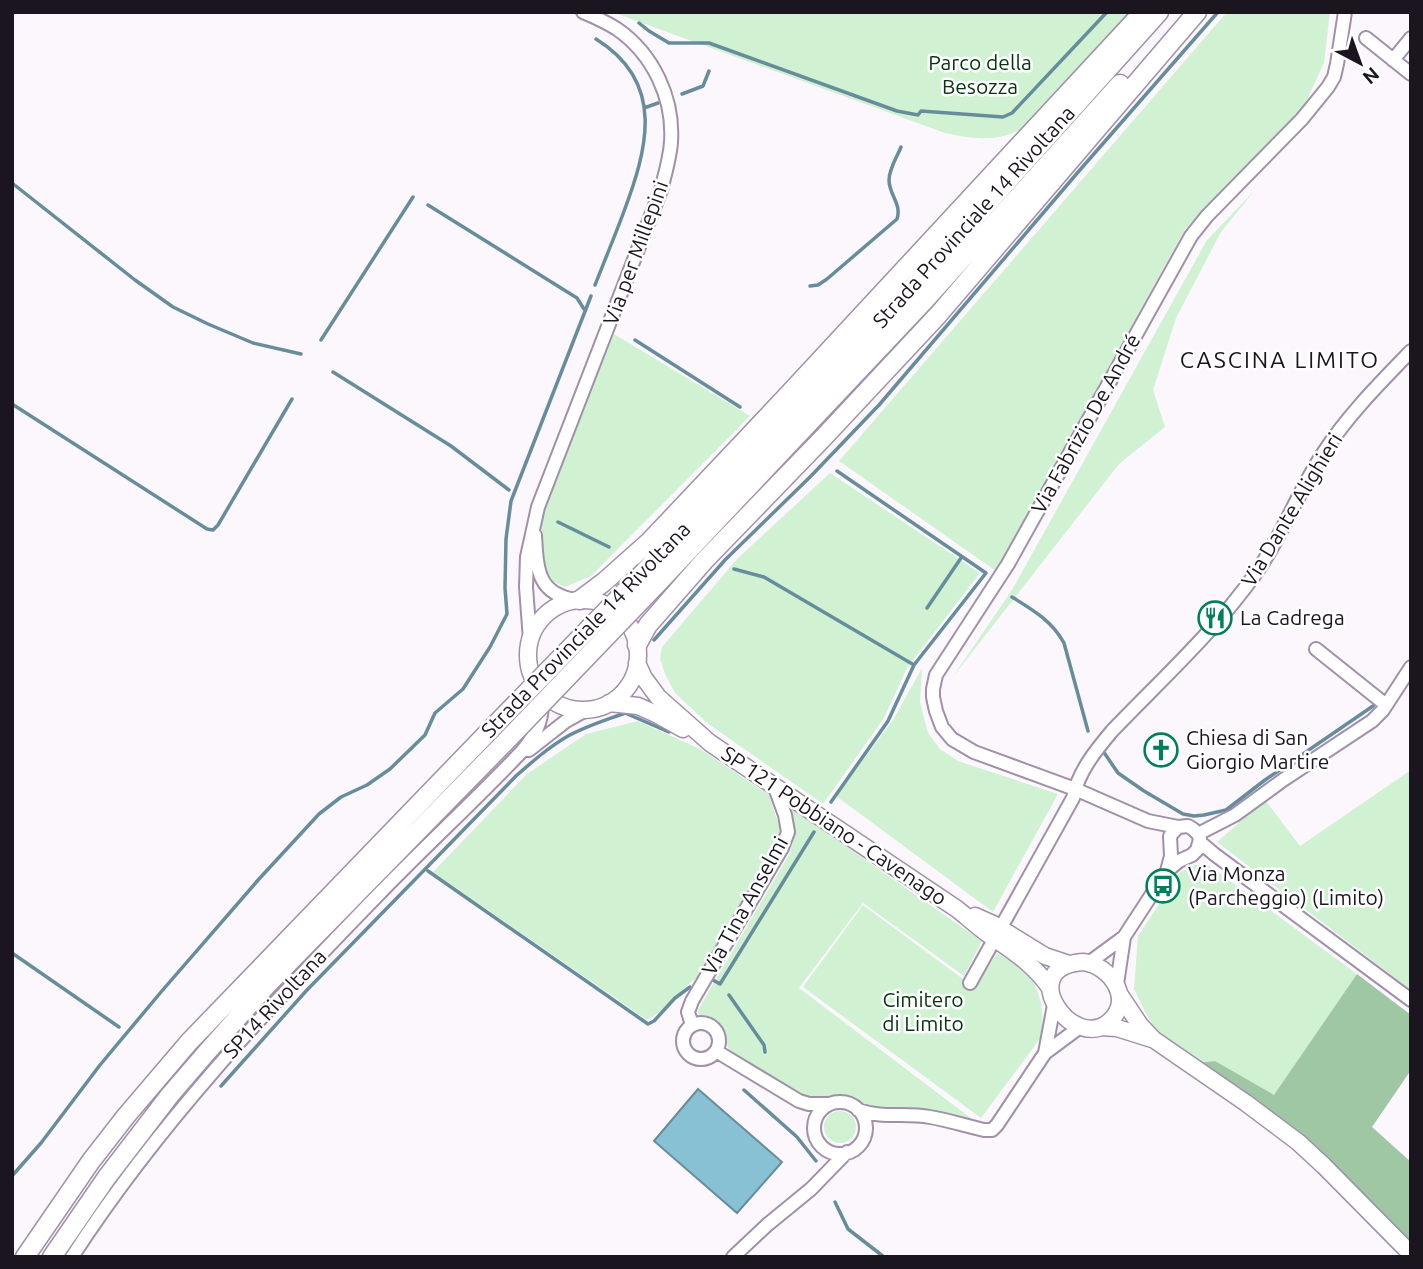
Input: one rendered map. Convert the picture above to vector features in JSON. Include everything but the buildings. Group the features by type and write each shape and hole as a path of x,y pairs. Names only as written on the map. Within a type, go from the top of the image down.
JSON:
{"highway":[{"path":"578,600 604,582 650,541 778,407 1143,12"},
{"name":"Strada Provinciale 14 Rivoltana","path":"25,1257 91,1161 188,1042 645,570 911,289 1159,12"},
{"name":"Strada Provinciale 14 Rivoltana","path":"52,1257 107,1177 170,1095 266,986 656,585 924,300 1185,12"},
{"path":"638,645 648,625 704,561 938,315 1197,12"}],"main road":[{"path":"530,640 547,613 578,600 600,602 614,609 631,627 638,645"},
{"name":"SP14 Rivoltana","path":"530,640 529,664 541,689"},
{"name":"SP14 Rivoltana","path":"586,710 609,703 628,687 638,663 638,645"},
{"name":"SP 121 Pobbiano - Cavenago","path":"638,663 657,697 710,743"},
{"path":"541,689 549,698 563,706 586,710"},
{"name":"SP 121 Pobbiano - Cavenago","path":"609,703 638,706 710,743 957,909 982,919 997,933"},
{"path":"997,933 1045,956 1069,964 1090,962 1106,972 1140,1025 1153,1039 1256,1110 1305,1148 1411,1254"},
{"path":"997,933 1035,969 1049,988 1054,1005 1080,1027 1117,1028 1153,1039"},
{"path":"1049,988 1056,975 1069,964"},
{"path":"1100,1027 1107,1023 1119,1006 1118,989"}],"street":[{"name":"Via per Millepini","path":"530,640 526,587 527,552 534,520 661,190 671,144 667,101 649,62 619,31 583,12"},
{"name":"Via Fabrizio De André","path":"1148,821 1075,789 974,752 953,739 943,727 936,711 933,689 936,675 1008,564 1189,239 1207,216 1302,119 1331,82 1337,64 1345,12"},
{"path":"1366,38 1411,74"},
{"path":"1393,60 1411,38"},
{"name":"Via Dante Alighieri","path":"970,984 1073,798 1084,770 1098,749 1216,623 1249,583 1273,546 1323,453 1351,414 1411,351"},
{"name":"Via per Millepini","path":"534,520 537,561 544,582 554,593 567,599 578,600"},
{"path":"1316,649 1386,705"},
{"path":"1090,962 1124,937 1167,870 1235,815 1372,721 1411,667"},
{"name":"SP14 Rivoltana","path":"72,1257 158,1136 203,1082 378,895 523,750 540,724 541,689"},
{"name":"SP14 Rivoltana","path":"502,772 560,726 586,710"},
{"name":"Via Tina Anselmi","path":"716,1051 702,1059 692,1057 687,1052 683,1039 685,1032 692,1025 688,1012 692,1000 785,841 788,832 785,815 774,785"},
{"path":"1148,821 1191,827 1195,846"},
{"path":"1148,821 1176,854 1195,846 1214,854 1411,1000"},
{"path":"1167,870 1173,831 1178,827"},
{"path":"1118,989 1124,937"},
{"path":"1045,1053 1054,1005"},
{"path":"692,1025 703,1023 714,1028 718,1039 716,1051 799,1101 809,1104 847,1103 874,1115 930,1117 984,1130 992,1130 998,1125 1045,1053 1080,1027"},
{"path":"799,1101 815,1124"},
{"path":"831,1104 820,1112 815,1124 816,1138 825,1148 835,1153 847,1153"},
{"path":"858,1110 865,1121 866,1131"},
{"path":"733,1257 858,1146 866,1131 890,1116"},
{"path":"811,1189 824,1165 825,1148"}],"green space":[{"name":"Parco della Besozza","path":"612,12 1158,12 1131,41 1020,130 983,138 945,133"},
{"path":"1227,12 1330,12 1324,63 1304,106 1185,229 996,571 839,461"},
{"path":"1255,190 1221,232 1176,318 1153,390 1165,427 1119,464 952,678 1012,590 1207,240"},
{"path":"614,334 750,416 591,576 565,587 546,578 541,560 539,520"},
{"path":"830,473 980,573 907,668 884,718 823,804 707,723 675,693 660,659 662,647 737,559"},
{"path":"922,668 920,702 928,733 940,749 958,761 1058,794 993,912 836,796 893,720"},
{"path":"638,721 700,749 769,795 780,829 774,851 700,976 647,1020 433,872 527,774 586,734"},
{"path":"1411,770 1411,990 1217,842 1265,800 1300,846"},
{"path":"789,807 982,941 964,976 863,903 799,988 976,1122 925,1110 885,1112 843,1094 819,1099 808,1098 735,1056 726,1043 721,1027 710,1020 699,1018 698,1010 790,853 795,834"},
{"path":"1195,865 1210,866 1357,974 1274,1096 1215,1061 1196,1063 1156,1030 1134,989 1138,936 1180,872"},
{"name":"Cimitero di Limito","path":"863,905 975,988 997,953 1031,978 1042,1011 1042,1036 981,1118 803,987"},
{"path":"1357,974 1411,1015 1411,1070 1372,1127 1411,1162 1411,1244 1196,1063 1215,1061 1274,1095"},
{"path":"840,1111 851,1116 856,1127 851,1138 840,1143 829,1138 824,1127 829,1116"}],"water":[{"path":"698,1089 782,1162 737,1213 654,1141"}],"waterway":[{"path":"639,23 669,43 709,43 897,111 918,115 921,111 1003,117 1012,113 1107,12"},
{"path":"654,640 725,560 879,405 1218,12"},
{"path":"595,285 632,190 644,142 645,119 642,97 634,76 619,57 596,39"},
{"path":"682,94 703,86 709,71"},
{"path":"644,108 658,103"},
{"path":"810,286 818,285 827,279 897,219 898,209 889,176 901,147"},
{"path":"12,183 173,307 253,343 301,354"},
{"path":"321,340 413,197"},
{"path":"428,205 577,298 584,309"},
{"path":"12,1176 161,992 319,814 341,797 367,785 390,769 425,735 435,713 463,689 507,614 506,539 511,501 591,296"},
{"path":"635,340 740,407"},
{"path":"333,372 451,446 509,490"},
{"path":"12,404 207,529 213,530 292,399"},
{"path":"831,802 888,721 914,665 986,573 837,471"},
{"path":"558,522 609,547"},
{"path":"927,608 961,558"},
{"path":"734,569 764,577 914,665"},
{"path":"1012,597 1048,622 1064,643 1088,731"},
{"path":"1103,751 1118,773 1144,791 1183,814 1204,815 1226,810 1373,706"},
{"path":"221,1086 307,990 516,776 541,754 575,732 625,713 669,732"},
{"path":"713,980 720,984 814,832"},
{"path":"428,871 648,1024 690,987"},
{"path":"12,953 119,1027"},
{"path":"729,995 764,1045 765,1052"},
{"path":"744,1090 797,1137 816,1161"},
{"path":"835,1202 848,1229 884,1257"}],"place":[{"name":"La Cadrega","path":"1215,618"},
{"name":"Chiesa di San Giorgio Martire","path":"1161,750"},
{"name":"Via Monza (Parcheggio) (Limito)","path":"1163,886"}],"district":[{"name":"CASCINA LIMITO","path":"1280,360"}]}
